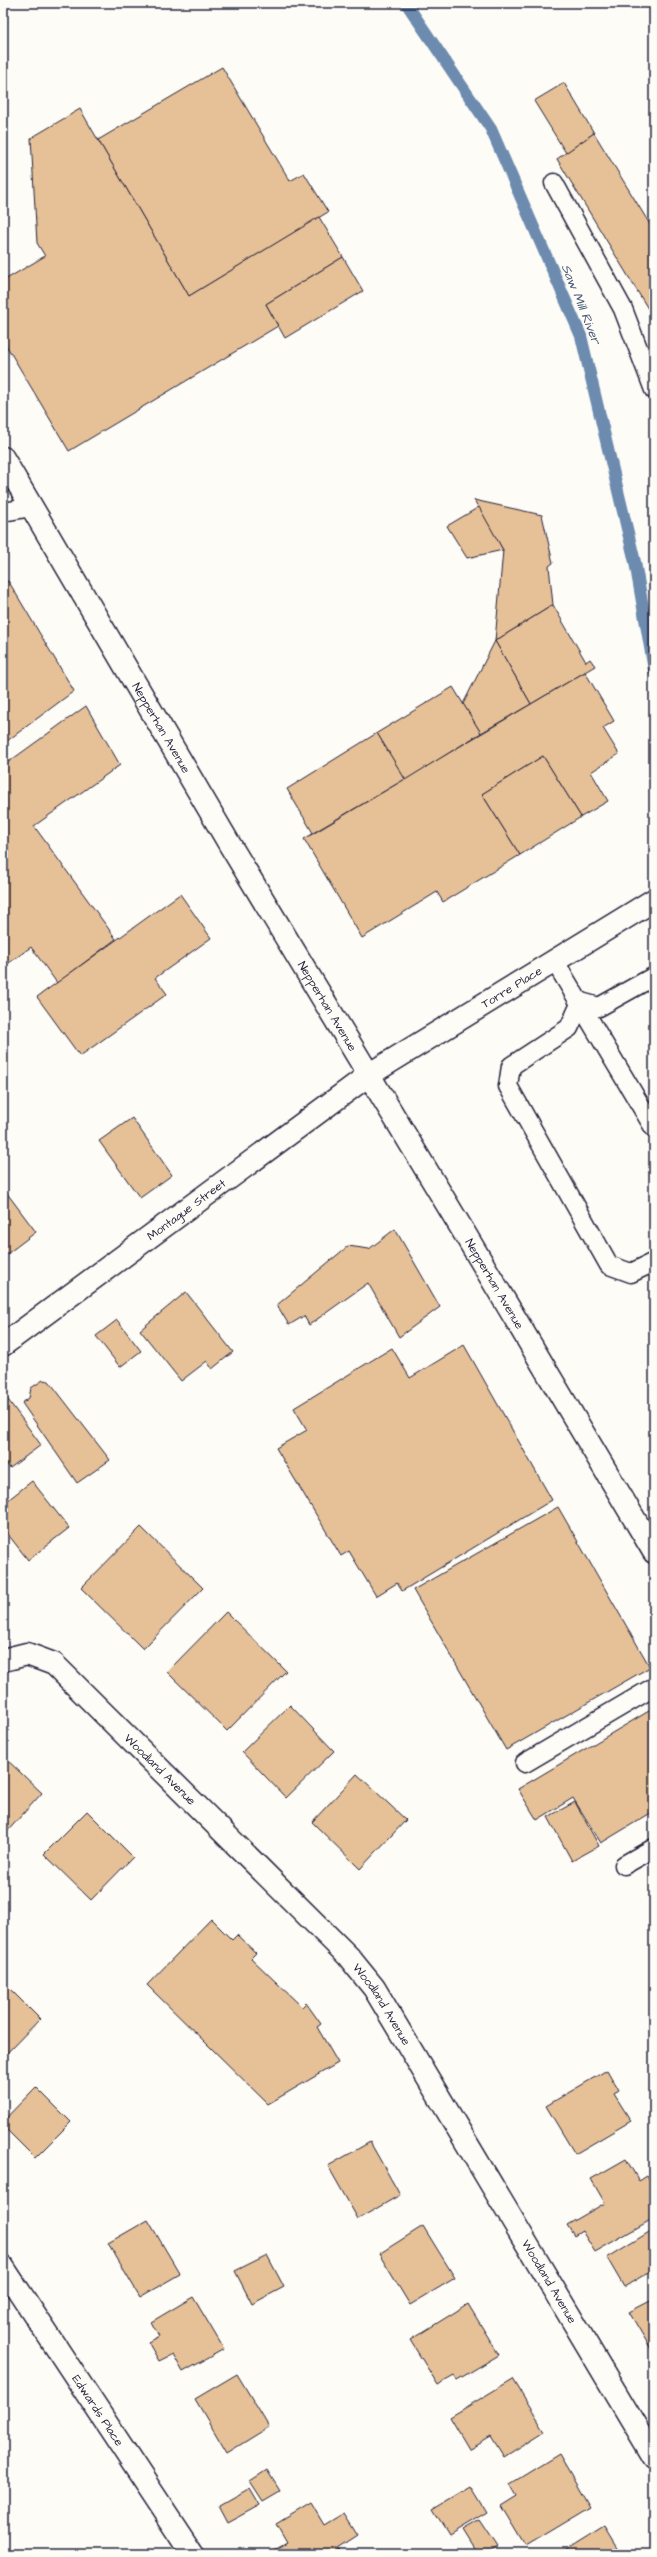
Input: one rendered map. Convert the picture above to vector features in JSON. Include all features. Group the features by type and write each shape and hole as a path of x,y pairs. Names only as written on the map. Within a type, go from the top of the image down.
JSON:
{"street":[{"name":"Nepperhan Avenue","path":"3,458 230,845 370,1074 654,1552"},
{"name":"Torre Place","path":"370,1074 654,900"},
{"name":"Montague Street","path":"3,1345 370,1074"},
{"name":"Woodland Avenue","path":"3,1660 27,1654 54,1664 348,1956 374,1988 654,2457"},
{"name":"Edwards Place","path":"3,2267 193,2554"}],"lane":[{"path":"554,183 623,309 654,390"},
{"path":"3,512 32,507"},
{"path":"554,960 581,1002 654,1128"},
{"path":"581,1002 599,1007 651,978 654,979"},
{"path":"581,1002 569,1028 511,1066 508,1086 609,1265 631,1273 654,1262"},
{"path":"525,1763 654,1687"},
{"path":"624,1865 654,1848"}],"building":[{"path":"222,67 290,181 304,173 328,212 189,296 98,140"},
{"path":"564,83 594,133 566,153 534,101"},
{"path":"80,109 189,296 319,217 343,257 266,304 278,326 69,451 3,340 3,281 45,256 37,243 31,138"},
{"path":"594,133 654,231 653,317 557,159"},
{"path":"343,257 363,291 285,338 266,304"},
{"path":"474,500 542,515 553,563 549,566 553,605 495,641 503,550"},
{"path":"479,507 503,550 467,558 447,526"},
{"path":"3,579 9,582 74,691 3,744"},
{"path":"553,605 586,662 590,659 595,666 531,704 495,641"},
{"path":"495,641 531,704 481,733 463,704"},
{"path":"585,672 614,721 603,728 619,754 591,772 608,801 581,817 543,756 482,794 520,855 443,902 437,892 362,938 304,839"},
{"path":"453,687 481,733 405,780 377,733"},
{"path":"86,706 120,765 34,826 116,939 57,983 31,947 9,963 3,954 3,766"},
{"path":"377,733 405,779 313,833 287,789"},
{"path":"543,756 581,817 520,855 482,794"},
{"path":"180,894 211,938 155,978 167,994 80,1056 37,997"},
{"path":"132,1118 172,1175 140,1198 99,1141"},
{"path":"3,1188 36,1232 3,1257"},
{"path":"395,1229 440,1307 399,1337 368,1283 309,1325 304,1316 289,1325 277,1305 348,1246 369,1249"},
{"path":"186,1292 233,1352 212,1369 207,1361 181,1381 140,1330"},
{"path":"117,1320 141,1351 120,1367 96,1336"},
{"path":"464,1345 552,1500 402,1591 397,1583 376,1596 349,1551 341,1556 276,1448 307,1430 294,1408 392,1348 410,1378"},
{"path":"43,1380 49,1381 110,1460 77,1483 22,1403 29,1398 31,1388"},
{"path":"3,1393 41,1445 10,1468 3,1459"},
{"path":"32,1481 69,1528 28,1560 3,1528 3,1504"},
{"path":"558,1507 650,1667 506,1750 413,1590"},
{"path":"141,1527 203,1588 143,1649 81,1588"},
{"path":"226,1612 286,1671 227,1731 167,1672"},
{"path":"290,1705 334,1751 286,1798 242,1752"},
{"path":"654,1708 654,1811 601,1843 573,1798 537,1820 518,1789"},
{"path":"4,1757 42,1793 3,1836 3,1758"},
{"path":"357,1774 406,1820 360,1869 312,1822"},
{"path":"575,1802 599,1846 572,1861 548,1817"},
{"path":"87,1811 133,1857 91,1900 44,1854"},
{"path":"211,1919 232,1940 237,1935 256,1953 251,1958 302,2007 306,2003 321,2024 317,2027 338,2063 268,2104 147,1985"},
{"path":"3,1982 40,2019 3,2057"},
{"path":"607,2070 619,2091 614,2094 631,2121 575,2154 546,2106"},
{"path":"36,2087 71,2122 35,2158 3,2126 3,2121"},
{"path":"370,2142 400,2195 358,2219 328,2166"},
{"path":"626,2159 639,2181 647,2176 654,2188 654,2218 595,2252 582,2231 574,2236 567,2225 605,2203 591,2179"},
{"path":"148,2220 180,2274 140,2297 108,2243"},
{"path":"423,2226 455,2278 410,2305 379,2254"},
{"path":"654,2229 654,2269 624,2287 607,2258"},
{"path":"267,2255 284,2287 252,2304 235,2271"},
{"path":"193,2297 224,2349 183,2372 173,2354 159,2361 148,2342 159,2336 151,2322"},
{"path":"654,2299 654,2354 629,2312"},
{"path":"468,2304 499,2355 457,2380 454,2376 438,2385 410,2340"},
{"path":"237,2374 269,2427 227,2453 195,2399"},
{"path":"513,2379 545,2431 504,2457 491,2436 469,2449 450,2417"},
{"path":"559,2454 590,2507 525,2546 501,2506 517,2496 510,2484"},
{"path":"267,2470 280,2491 263,2501 250,2481"},
{"path":"471,2486 487,2512 449,2535 433,2509"},
{"path":"250,2488 260,2505 229,2522 220,2505"},
{"path":"311,2503 324,2525 344,2513 358,2535 338,2548 340,2550 334,2554 267,2554 287,2543 276,2524"},
{"path":"479,2520 497,2547 486,2554 477,2554 462,2530"},
{"path":"605,2526 622,2554 560,2554"}],"waterway":[{"name":"Saw Mill River","path":"406,3 491,129 581,336 635,562 654,670"}]}
